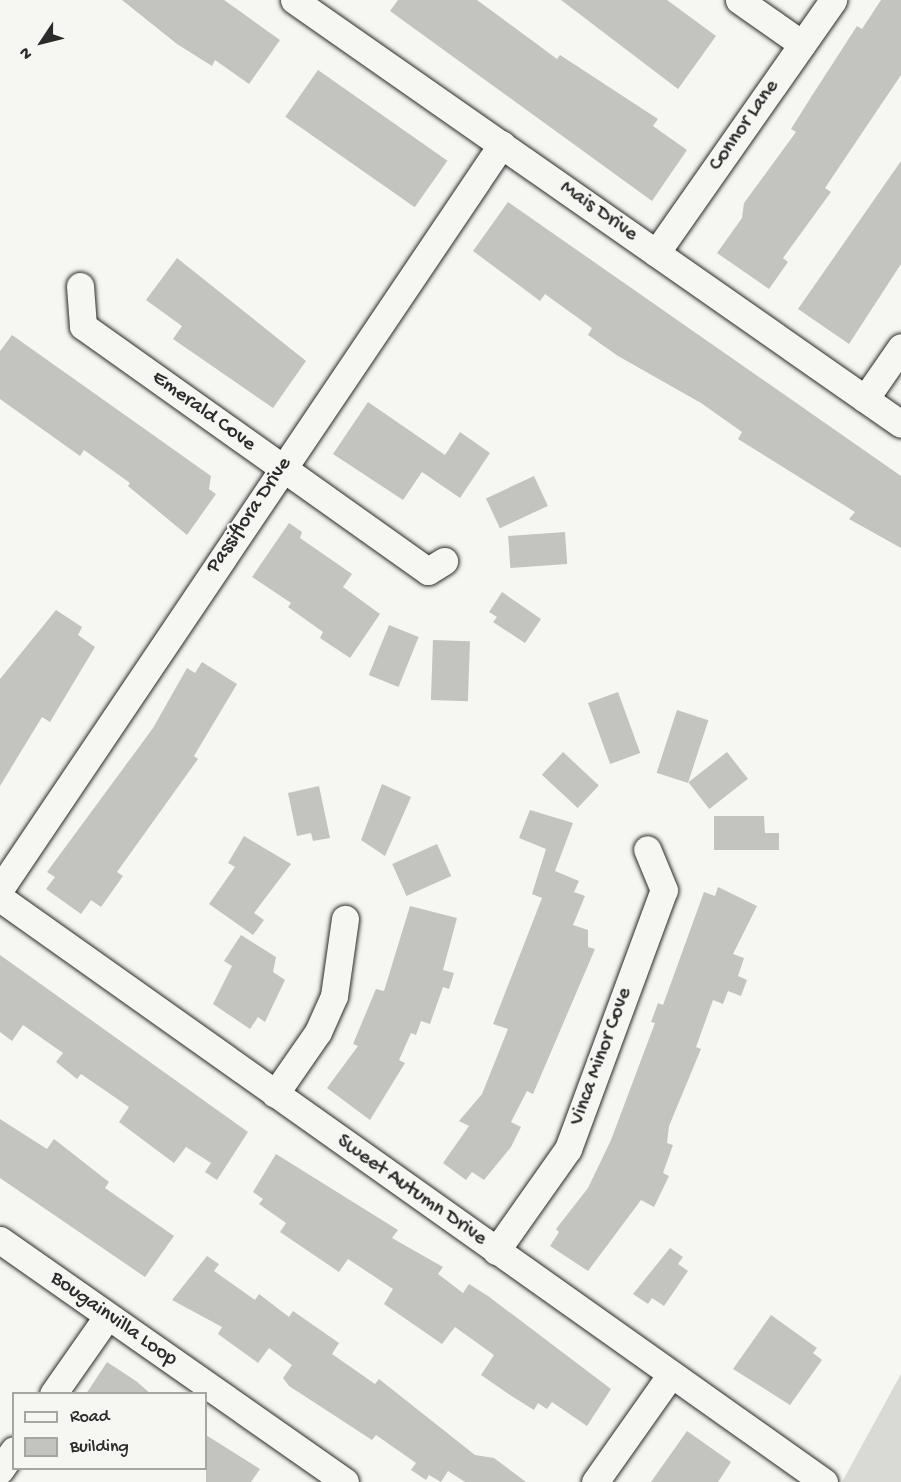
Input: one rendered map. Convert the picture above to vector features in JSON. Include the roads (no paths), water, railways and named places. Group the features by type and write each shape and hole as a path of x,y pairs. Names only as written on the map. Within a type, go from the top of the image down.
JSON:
{"street":[{"path":"740,0 802,44"},
{"name":"Connor Lane","path":"656,253 833,0"},
{"name":"Mais Drive","path":"306,3 656,253 901,424"},
{"name":"Passiflora Drive","path":"0,890 502,144"},
{"name":"Emerald Cove","path":"80,286 84,326 282,470 428,572 444,561"},
{"path":"865,399 901,347"},
{"name":"Vinca Minor Cove","path":"496,1251 568,1149 664,890 647,849"},
{"name":"Sweet Autumn Drive","path":"0,898 669,1377 824,1482"},
{"path":"275,1094 318,1032 334,996 345,919"},
{"name":"Bougainvilla Loop","path":"0,1240 345,1482"},
{"path":"54,1392 107,1317"},
{"path":"595,1482 669,1377"},
{"path":"0,1470 12,1453"}]}
